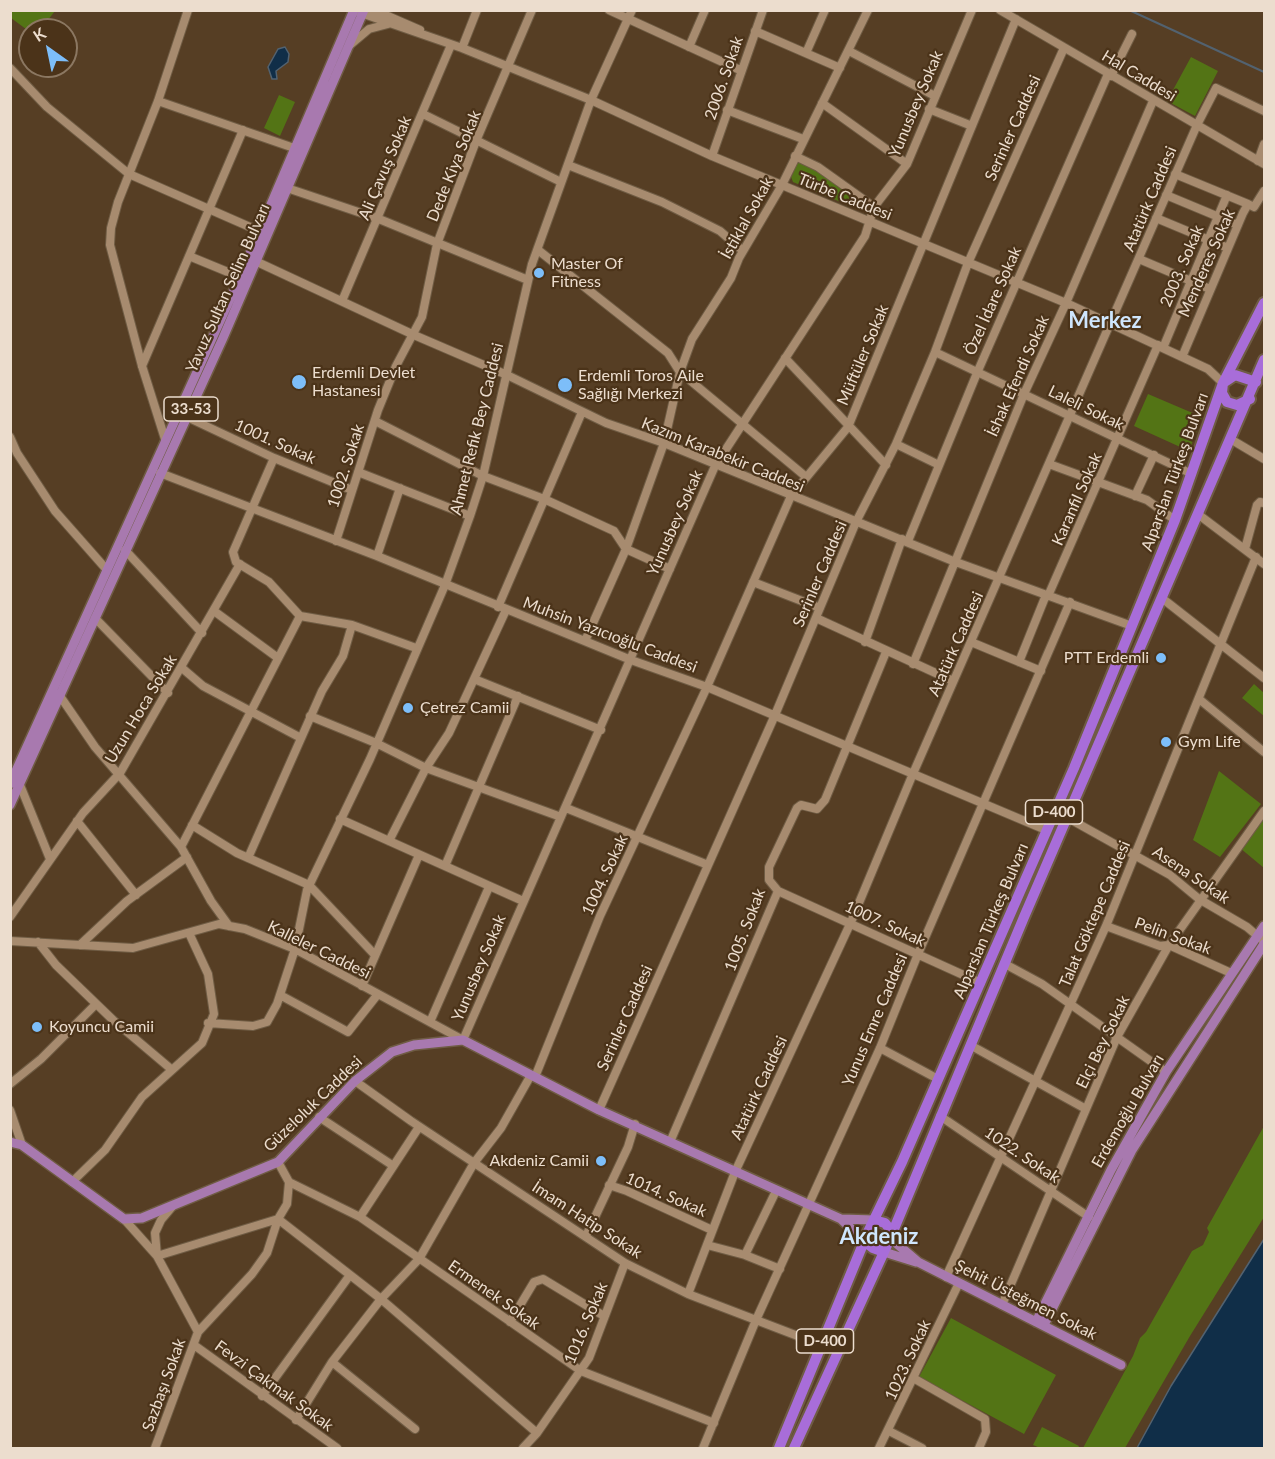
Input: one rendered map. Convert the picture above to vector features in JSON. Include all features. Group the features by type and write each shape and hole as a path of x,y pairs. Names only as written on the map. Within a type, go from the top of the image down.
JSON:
{"highway":[{"name":"Alparslan Türkeş Bulvarı","path":"779,1449 824,1346 864,1241 981,983 1132,626 1175,520 1223,383 1264,303"},
{"name":"Alparslan Türkeş Bulvarı","path":"794,1449 884,1252 939,1116 1199,515 1250,399 1260,384 1264,360"},
{"path":"1250,399 1237,405 1227,402 1222,393 1223,383 1235,375 1260,384"},
{"path":"874,1220 885,1223 892,1232"},
{"path":"864,1241 884,1252"}],"main road":[{"name":"Yavuz Sultan Selim Bulvarı","path":"15,784 60,696 187,417 252,260 287,188 347,48 359,11"},
{"name":"Yavuz Sultan Selim Bulvarı","path":"10,804 15,784 107,570 240,277 252,260 259,231 294,148 359,11"},
{"name":"Erdemoğlu Bulvarı","path":"1040,1324 1132,1150 1262,940 1264,926"},
{"name":"Erdemoğlu Bulvarı","path":"1040,1324 1111,1170 1166,1072 1231,973 1262,940"},
{"path":"463,1040 599,1110 635,1124 808,1206 841,1219 874,1220"},
{"name":"Güzeloluk Caddesi","path":"124,1219 142,1218 278,1162 355,1081 392,1052 414,1045 463,1040"},
{"path":"10,1142 22,1145 124,1219"},
{"path":"841,1219 864,1241"},
{"name":"Şehit Üsteğmen Sokak","path":"892,1232 896,1243 918,1262"},
{"name":"Şehit Üsteğmen Sokak","path":"884,1252 918,1262 1121,1365"}],"street":[{"path":"165,439 142,366 110,245 111,228 129,174 158,101 188,10"},
{"name":"Türbe Caddesi","path":"374,10 451,45"},
{"path":"384,10 397,20"},
{"path":"462,48 477,10"},
{"name":"Dede Kiya Sokak","path":"414,335 422,317 437,244 476,141 532,10"},
{"path":"609,10 740,70"},
{"name":"Ahmet Refik Bey Caddesi","path":"208,1023 253,1026 267,1022 280,995 295,949 309,885 376,743 445,585 470,516 483,476 528,280 591,100 632,10"},
{"path":"689,47 705,10"},
{"name":"2006. Sokak","path":"712,156 740,70 763,10"},
{"path":"806,53 825,10"},
{"name":"İstiklal Sokak","path":"585,641 626,549 664,443 680,372 692,339 731,278 743,251 782,185 868,10"},
{"name":"Yunusbey Sokak","path":"463,1040 715,466 865,236 874,207 908,164 934,96 972,10"},
{"name":"Hal Caddesi","path":"1000,10 1261,163"},
{"name":"Türbe Caddesi","path":"359,11 389,24 462,48 591,100 712,156 1066,303 1208,369 1223,383"},
{"name":"Müftüler Sokak","path":"707,687 791,496 805,476 848,427 1017,19"},
{"path":"347,48 369,29 389,24"},
{"path":"755,31 840,68"},
{"name":"Özel İdare Sokak","path":"865,642 905,540 1016,283 1109,75 1132,34"},
{"name":"Ali Çavuş Sokak","path":"342,301 379,219 451,45"},
{"name":"Serinler Caddesi","path":"599,1110 775,715 856,522 896,444 935,352 968,263 1064,48"},
{"path":"849,51 934,96"},
{"path":"10,68 22,77 47,107 129,174 259,231"},
{"name":"Atatürk Caddesi","path":"688,1294 735,1172 851,922 953,681 1001,577 1197,125 1216,88 1264,111"},
{"path":"158,101 294,148"},
{"name":"İshak Efendi Sokak","path":"913,664 953,561 1024,394 1154,101"},
{"path":"822,103 908,164"},
{"path":"929,109 972,126"},
{"path":"727,110 803,139"},
{"path":"423,114 561,182"},
{"path":"142,366 243,130"},
{"path":"1261,163 1264,144"},
{"path":"795,156 818,167 874,207"},
{"path":"568,165 662,202 720,231 743,251"},
{"path":"1175,174 1248,204"},
{"path":"287,188 379,219 528,280"},
{"name":"Menderes Sokak","path":"1182,357 1248,204 1254,207 1264,191"},
{"path":"1166,195 1238,225"},
{"name":"2003. Sokak","path":"1160,346 1191,281 1227,195"},
{"path":"1156,218 1228,248"},
{"path":"538,250 668,353 680,372 805,476"},
{"path":"189,256 240,277"},
{"path":"1139,259 1210,289"},
{"name":"Kazım Karabekir Caddesi","path":"252,260 507,375 582,412 953,561 1132,626"},
{"name":"1002. Sokak","path":"336,541 375,421 396,366 414,335"},
{"name":"Karanfil Sokak","path":"1018,662 1160,346"},
{"name":"Laleli Sokak","path":"935,352 1192,474"},
{"path":"785,358 886,465"},
{"path":"498,607 582,412"},
{"name":"1001. Sokak","path":"187,417 274,458 352,490"},
{"path":"375,421 483,476 544,499 614,531 626,549 670,569"},
{"path":"10,437 17,453 56,511 107,570"},
{"path":"1232,440 1264,459"},
{"path":"896,444 939,465"},
{"path":"1135,496 1154,455"},
{"path":"274,458 254,509 233,552 240,564 268,582 300,616 352,625 416,648"},
{"path":"1049,464 1147,500 1175,520"},
{"path":"358,472 470,516"},
{"name":"Muhsin Yazıcıoğlu Caddesi","path":"160,473 377,556 631,660 707,687 912,776 1046,830"},
{"path":"377,556 400,488"},
{"path":"1245,549 1257,505 1260,502 1264,503"},
{"path":"1199,515 1264,564"},
{"path":"126,550 202,633"},
{"name":"Talat Göktepe Caddesi","path":"946,1277 1106,926 1256,557"},
{"name":"Uzun Hoca Sokak","path":"10,917 77,821 120,773 240,564"},
{"path":"753,582 820,608"},
{"path":"1163,599 1264,678"},
{"name":"Yunus Emre Caddesi","path":"703,1449 756,1320 880,1048 918,954 1070,602"},
{"path":"389,841 426,768 449,733 506,610"},
{"path":"214,611 278,658"},
{"path":"181,847 300,616"},
{"path":"95,618 168,693"},
{"path":"816,618 953,681"},
{"path":"248,858 310,716 343,656 352,625"},
{"path":"971,642 1041,671"},
{"name":"1005. Sokak","path":"670,1142 778,891 769,880 769,867 797,808 801,806 817,809 825,800 886,652"},
{"path":"182,668 203,686 301,738"},
{"path":"474,679 601,730"},
{"name":"1004. Sokak","path":"296,1419 332,1362 381,1299 419,1258 474,1163 501,1128 533,1076 600,916 707,687"},
{"path":"60,696 95,747 120,773 181,847 211,902 229,926"},
{"path":"445,867 518,696"},
{"path":"1199,699 1264,752"},
{"path":"310,716 376,743 426,768 561,817"},
{"path":"15,784 50,859"},
{"path":"566,808 708,866"},
{"name":"Elçi Bey Sokak","path":"1002,1305 1117,1037 1169,945 1199,899 1264,812"},
{"name":"Asena Sokak","path":"1068,818 1170,875 1199,899 1262,940"},
{"path":"340,819 523,901"},
{"path":"77,821 136,895"},
{"path":"192,825 248,858 309,885 375,955"},
{"path":"362,986 419,855"},
{"path":"80,945 136,895 187,857"},
{"path":"430,1022 489,886"},
{"name":"1007. Sokak","path":"778,891 851,922 981,983"},
{"name":"Kalleler Caddesi","path":"10,940 133,948 219,924 245,929 295,949 463,1040"},
{"name":"Pelin Sokak","path":"1106,926 1160,946 1169,945 1231,973"},
{"path":"72,1182 105,1149 142,1097 202,1043 208,1023 214,1014 208,974 189,933"},
{"path":"38,942 56,965 96,1004 171,1069"},
{"path":"1005,964 1042,984 1166,1072"},
{"path":"280,995 348,1032 378,994"},
{"path":"10,1084 41,1059 96,1004"},
{"path":"970,1045 1086,1109"},
{"path":"880,1048 938,1079"},
{"name":"İmam Hatip Sokak","path":"355,1081 420,1127 625,1263 688,1294 824,1346"},
{"path":"10,1110 22,1145"},
{"name":"1022. Sokak","path":"939,1116 1089,1217"},
{"path":"320,1117 392,1165"},
{"path":"586,1236 628,1147 635,1124"},
{"path":"360,1218 392,1165 420,1127"},
{"path":"198,1332 252,1274 267,1253 278,1219 287,1204 289,1182 278,1162"},
{"name":"Ermenek Sokak","path":"289,1182 360,1218 581,1371 714,1423"},
{"name":"1014. Sokak","path":"609,1185 712,1230"},
{"path":"745,1255 776,1191"},
{"name":"Sazbaşı Sokak","path":"155,1449 198,1332 157,1256 154,1233 160,1220 175,1203"},
{"path":"124,1219 157,1256 278,1219"},
{"path":"278,1219 381,1299 537,1433"},
{"path":"707,1245 745,1255 780,1269"},
{"name":"1016. Sokak","path":"523,1449 581,1371 625,1263"},
{"path":"262,1395 350,1275"},
{"path":"510,1322 534,1282 543,1279 604,1316"},
{"name":"1023. Sokak","path":"879,1449 959,1283"},
{"name":"Fevzi Çakmak Sokak","path":"194,1345 337,1449"},
{"path":"332,1362 415,1429"},
{"path":"915,1378 979,1414 987,1425 979,1449"},
{"path":"889,1431 922,1449"},
{"path":"973,1449 986,1432"}],"green space":[{"path":"11,10 55,10 49,18 18,18 18,23 11,18"},
{"path":"1191,57 1218,71 1195,116 1167,101"},
{"path":"279,95 295,102 280,136 264,128"},
{"path":"798,161 819,172 859,200 855,208 793,182 791,177"},
{"path":"1148,394 1202,417 1189,451 1134,426"},
{"path":"1254,684 1264,693 1264,716 1242,698"},
{"path":"1219,771 1261,804 1220,857 1193,840"},
{"path":"1264,818 1264,868 1240,848"},
{"path":"1264,1126 1264,1217 1190,1336 1125,1448 1083,1448 1133,1356 1140,1338 1146,1332 1192,1251 1203,1245 1209,1232 1207,1228"},
{"path":"951,1318 1056,1375 1024,1434 919,1377"},
{"path":"1042,1427 1079,1446 1078,1448 1040,1448 1033,1445"}],"water":[{"path":"285,47 289,54 288,62 276,71 277,79 272,79 268,67 278,49"},
{"path":"1264,1239 1264,1448 1137,1448 1171,1386"}],"waterway":[{"path":"1129,10 1264,72"}],"place":[{"name":"Master Of Fitness","path":"539,273"},
{"name":"Erdemli Devlet Hastanesi","path":"299,382"},
{"name":"Erdemli Toros Aile Sağlığı Merkezi","path":"565,385"},
{"name":"PTT Erdemli","path":"1161,658"},
{"name":"Çetrez Camii","path":"408,708"},
{"name":"Gym Life","path":"1166,742"},
{"name":"Koyuncu Camii","path":"37,1027"},
{"name":"Akdeniz Camii","path":"601,1161"}],"district":[{"name":"Merkez","path":"1105,321"},
{"name":"Akdeniz","path":"879,1237"}]}
